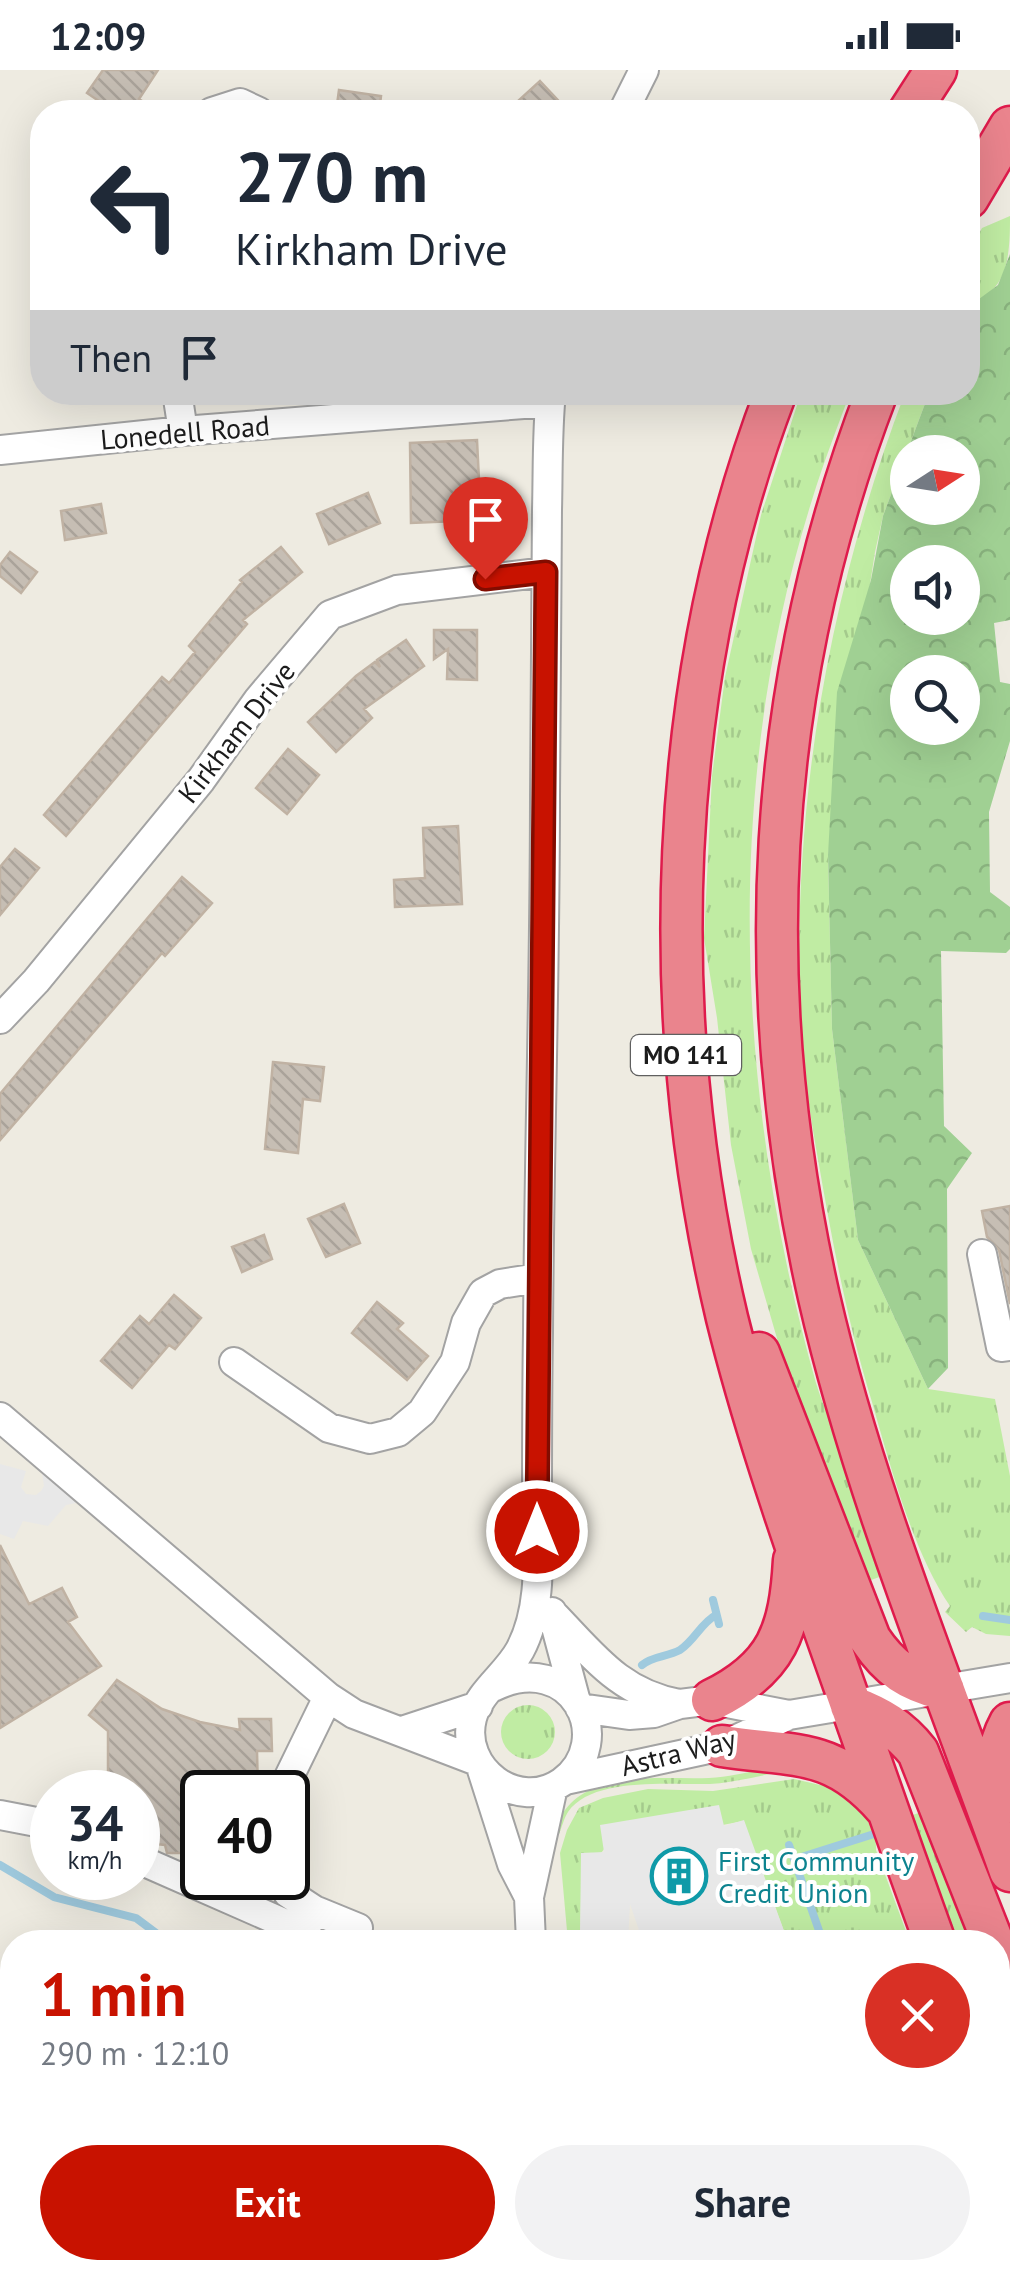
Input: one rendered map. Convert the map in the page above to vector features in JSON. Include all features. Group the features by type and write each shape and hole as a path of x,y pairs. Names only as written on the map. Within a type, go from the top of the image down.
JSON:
{"highway":[{"path":"917,100 936,70"},
{"path":"980,178 1010,127"},
{"name":"MO 141","path":"772,405 743,495 704,666 684,840 683,1014 690,1100 709,1231 746,1392 795,1546 931,1930"},
{"name":"MO 141","path":"873,405 836,511 796,683 777,860 775,949 779,1037 801,1212 820,1300 863,1452 1004,1854"},
{"path":"709,1231 870,1639 885,1662 901,1675 944,1690"},
{"path":"696,1702 755,1675 782,1637 792,1601 795,1546"},
{"path":"851,1706 888,1723 904,1734 918,1752 988,1930"},
{"path":"1004,1854 996,1769 1010,1723"},
{"path":"722,1746 830,1762 868,1788 888,1811"}],"street":[{"path":"629,100 644,70"},
{"path":"179,405 182,431"},
{"name":"Lonedell Road","path":"0,450 463,405"},
{"path":"529,1897 512,1864 470,1735 485,1696 519,1652 538,1584 538,1278 550,405"},
{"name":"Kirkham Drive","path":"0,1020 201,780 258,700 330,615 396,590 546,572"},
{"path":"982,1254 1001,1348 1010,1346"},
{"path":"234,1362 330,1428 370,1439 384,1436 398,1432 422,1412 455,1362 466,1323 483,1293 500,1284 538,1278"},
{"path":"0,1417 328,1697 354,1714 480,1765 506,1788 522,1792 559,1783"},
{"path":"530,1930 529,1897 559,1783 579,1763 586,1741 585,1718 577,1703 553,1614 538,1584"},
{"path":"553,1614 625,1685 651,1699 696,1702"},
{"path":"402,1731 485,1696 513,1677 536,1676 558,1683 577,1703"},
{"name":"Astra Way","path":"577,1703 629,1716 654,1714 696,1702 789,1715 1010,1678"},
{"path":"292,1770 328,1697"},
{"name":"Astra Way","path":"559,1783 722,1746 789,1715"},
{"path":"0,1815 30,1821"},
{"path":"160,1869 299,1930"},
{"path":"299,1900 358,1928"},
{"path":"305,1930 314,1910"}],"green space":[{"path":"1010,216 1004,272 980,302 980,232"},
{"path":"1010,254 1010,620 994,623 1000,682 1010,684 1010,741 989,812 990,892 1010,907 1010,949 1006,953 941,951 944,1126 972,1153 947,1189 948,1368 928,1389 858,1240 832,1029 828,855 837,692 871,580 883,516 890,497 890,525 980,525 980,435 913,435 925,405 980,405 980,298 998,285"},
{"path":"797,405 846,405 812,500 783,608 763,718 752,829 750,941 755,1053 789,1275 816,1383 847,1460 885,1575 860,1584 810,1452 751,1249 731,1145 704,938 712,776 725,677 761,515"},
{"path":"901,405 925,405 913,435 890,435"},
{"path":"890,436 890,497 875,552 828,855 832,1029 858,1240 928,1389 995,1399 1010,1476 1010,1636 986,1634 972,1627 966,1632 945,1612 950,1606 925,1560 904,1507 863,1373 842,1285 806,1087 799,929 810,772 837,618"},
{"path":"528,1705 547,1713 555,1732 547,1751 528,1759 509,1751 501,1732 509,1713"},
{"path":"778,1766 780,1772 727,1782 634,1785 595,1793 579,1801 568,1812 559,1834 553,1833 564,1811 579,1796 597,1787 641,1779 718,1777"},
{"path":"825,1774 868,1814 876,1850 906,1930 784,1930 743,1821 605,1848 601,1853 582,1853 580,1930 567,1930 560,1853 579,1808 603,1798 648,1789 713,1791 794,1779 820,1785"},
{"path":"921,1812 967,1930 948,1930 910,1816"}],"shaded area":[{"path":"0,1464 26,1471 21,1487 26,1494 41,1491 42,1472 76,1503 66,1505 48,1526 23,1521 14,1539 0,1534"},
{"path":"719,1805 724,1826 744,1820 784,1930 639,1930 630,1904 629,1930 580,1930 581,1853 604,1852 600,1825"}],"building":[{"path":"103,70 158,70 140,100 97,100 87,93"},
{"path":"540,81 558,100 519,100"},
{"path":"339,90 381,96 380,100 338,100"},
{"path":"477,440 481,520 411,523 410,443"},
{"path":"368,493 380,523 329,544 317,514"},
{"path":"101,504 106,533 65,540 61,511"},
{"path":"281,547 302,572 243,620 247,624 66,836 44,815 162,677 169,683 195,652 189,646 240,580"},
{"path":"10,552 37,572 21,593 0,576 0,565"},
{"path":"434,630 477,630 477,680 447,679 448,649 434,659"},
{"path":"406,640 424,666 364,709 372,718 336,752 308,722 356,676 375,662 380,667 377,660"},
{"path":"288,749 319,775 287,814 256,788"},
{"path":"458,826 462,904 395,907 394,880 425,878 423,828"},
{"path":"15,849 39,868 0,915 0,867"},
{"path":"182,877 212,903 165,956 162,953 0,1140 0,1094"},
{"path":"273,1062 324,1067 320,1101 303,1099 298,1153 265,1149"},
{"path":"344,1204 360,1243 326,1257 308,1219"},
{"path":"1010,1206 1010,1304 999,1250 987,1237 982,1211"},
{"path":"264,1235 272,1259 242,1272 232,1247"},
{"path":"174,1295 201,1318 175,1349 169,1345 132,1388 101,1361 140,1316 149,1324"},
{"path":"377,1302 403,1323 397,1329 428,1356 407,1380 352,1333"},
{"path":"0,1545 29,1604 62,1588 77,1617 68,1622 101,1666 0,1728"},
{"path":"117,1680 162,1709 200,1722 240,1730 239,1719 271,1719 272,1751 257,1751 257,1770 180,1770 180,1853 167,1853 165,1845 160,1844 160,1770 108,1770 108,1731 89,1715"}],"waterway":[{"path":"713,1600 719,1624"},
{"path":"642,1665 680,1650 716,1615"},
{"path":"983,1616 1010,1620"},
{"path":"795,1859 874,1834"},
{"path":"789,1845 819,1930"},
{"path":"0,1865 54,1897 136,1918 152,1930"}],"place":[{"name":"First Community Credit Union","path":"679,1876"}],"route":[{"path":"485,579 546,572 537,1531"}]}
